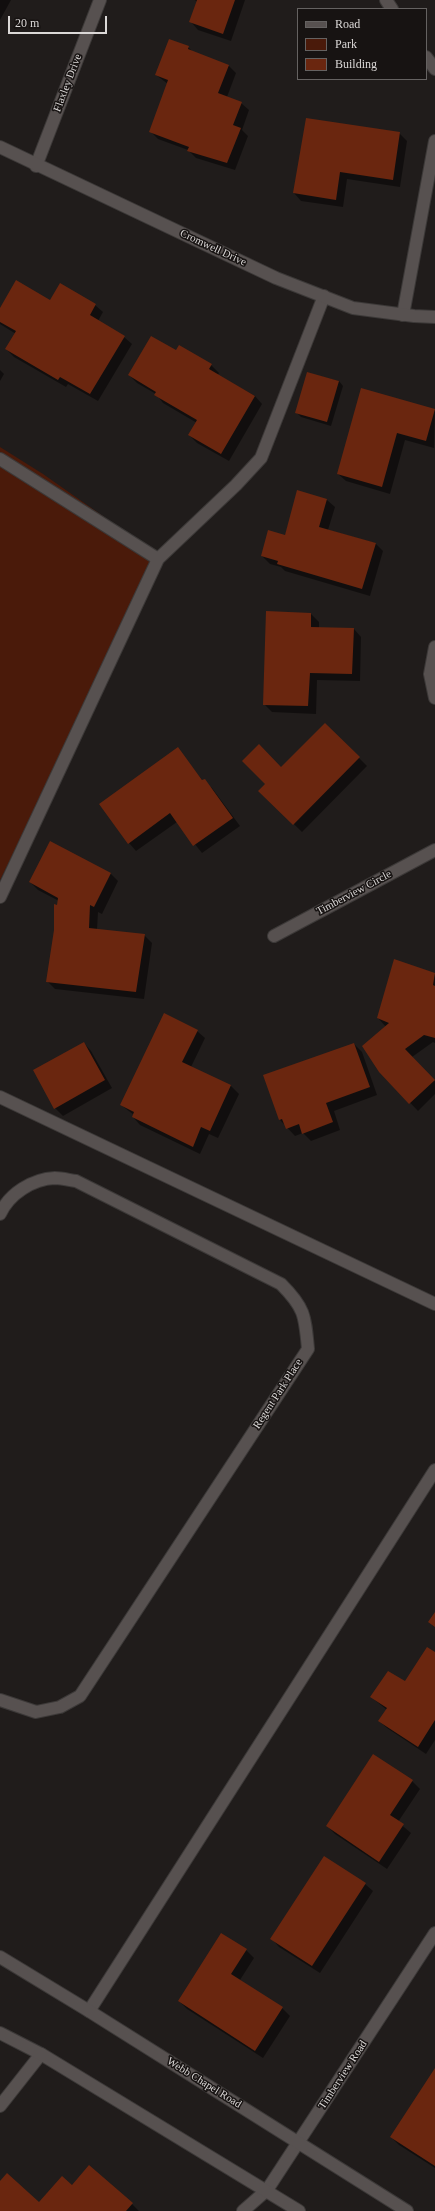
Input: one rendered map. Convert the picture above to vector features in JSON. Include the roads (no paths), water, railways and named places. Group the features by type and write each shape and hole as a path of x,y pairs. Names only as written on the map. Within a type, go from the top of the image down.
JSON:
{"street":[{"name":"Flaxley Drive","path":"36,166 100,0"},
{"path":"427,58 435,69"},
{"path":"403,315 435,140"},
{"name":"Cromwell Drive","path":"0,147 36,166 276,278 353,308 403,315 435,317"},
{"path":"0,896 158,559 236,485 261,458 324,296"},
{"path":"0,459 158,559"},
{"path":"435,647 430,674 435,698"},
{"name":"Timberview Circle","path":"274,936 435,850"},
{"path":"0,1096 435,1304"},
{"name":"Regent Park Place","path":"0,1214 5,1203 26,1186 54,1178 76,1181 281,1284 295,1298 305,1316 308,1349 80,1696 60,1707 36,1712 0,1700"},
{"path":"89,2010 435,1470"},
{"name":"Timberview Road","path":"243,2211 267,2190 435,1933"},
{"name":"Webb Chapel Road","path":"0,1958 89,2010 407,2211"},
{"path":"0,2033 41,2054 267,2190 299,2211"},
{"path":"0,2106 41,2054"}]}
